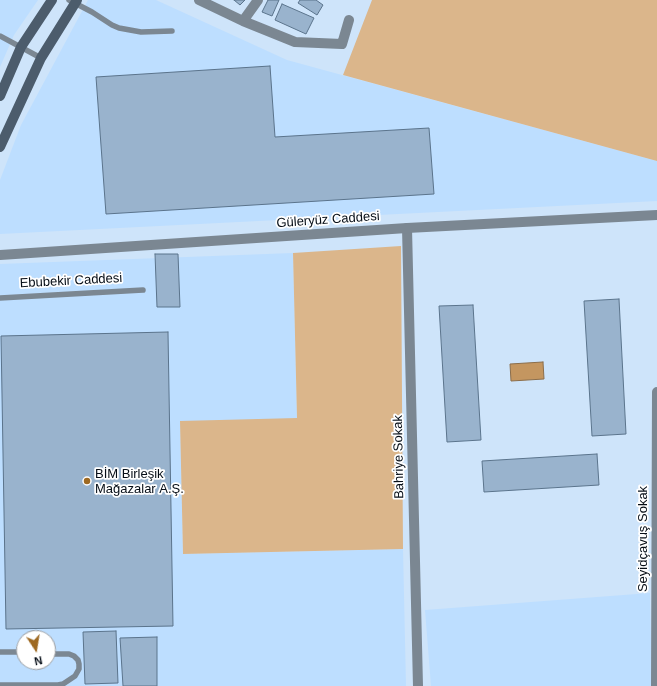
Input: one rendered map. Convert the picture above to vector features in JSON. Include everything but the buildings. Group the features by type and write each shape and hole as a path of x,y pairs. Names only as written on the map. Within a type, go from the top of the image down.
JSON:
{"main road":[{"path":"0,96 21,47 52,0"},
{"path":"0,146 42,58 74,1"}],"street":[{"path":"199,0 243,21 294,42 342,44 349,20"},
{"path":"243,21 258,0"},
{"name":"Güleryüz Caddesi","path":"0,255 406,228 657,215"},
{"name":"Bahriye Sokak","path":"406,228 418,686"},
{"name":"Seyidçavuş Sokak","path":"656,686 657,392"}],"lane":[{"path":"74,1 112,26 141,32 172,31"},
{"path":"0,36 42,58"},
{"name":"Ebubekir Caddesi","path":"0,298 143,290"},
{"path":"0,652 16,652"},
{"path":"0,685 63,685 77,674 79,669 78,660 69,654 56,654"}],"shaded area":[{"path":"0,0 38,0 14,35 0,67"},
{"path":"88,0 156,0 287,60 657,161 657,201 0,234 0,180 21,125"},
{"path":"372,0 657,0 657,161 343,75"},
{"path":"401,246 403,549 183,554 180,421 297,418 293,253"},
{"path":"293,253 297,419 180,422 183,554 403,549 406,686 0,686 0,264"},
{"path":"543,362 544,379 511,381 510,364"},
{"path":"650,593 652,686 431,686 425,610"}],"place":[{"name":"BİM Birleşik Mağazalar A.Ş.","path":"87,481"}]}
